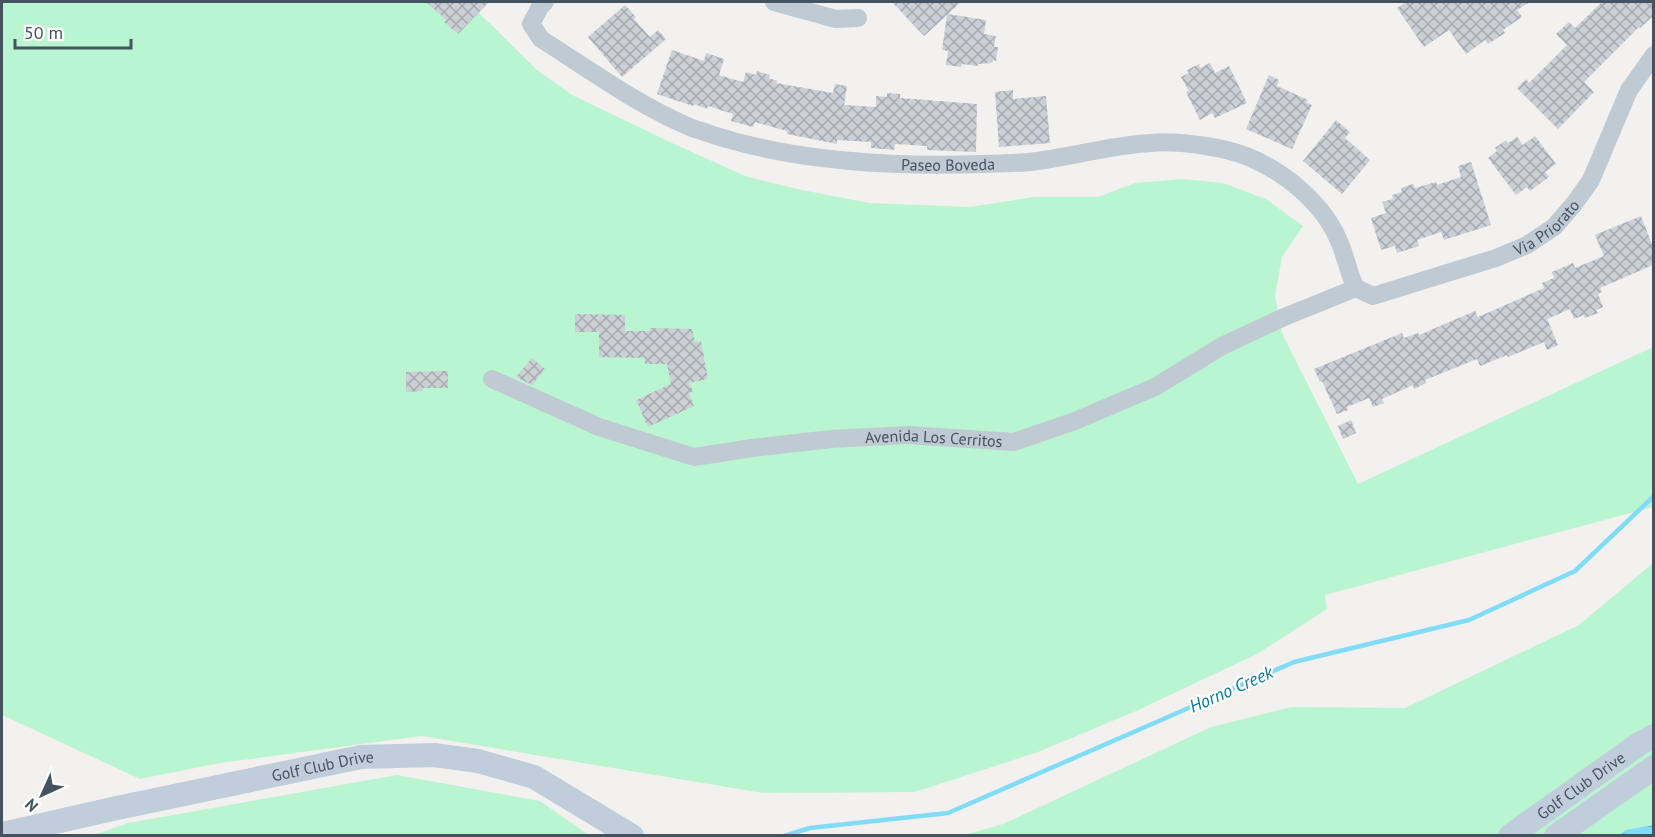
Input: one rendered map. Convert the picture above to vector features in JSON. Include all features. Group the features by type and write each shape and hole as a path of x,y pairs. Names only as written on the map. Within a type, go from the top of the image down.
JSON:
{"street":[{"name":"Paseo Boveda","path":"545,2 531,24 541,39 637,100 684,125 739,143 792,153 887,164 957,165 1036,162 1107,148 1153,142 1183,143 1245,155 1270,167 1297,187 1321,212 1338,239 1356,288"},
{"path":"774,2 836,19 858,18"},
{"name":"Via Priorato","path":"1356,288 1373,296 1496,258 1527,245 1554,226 1591,180 1629,90 1653,55"},
{"name":"Avenida Los Cerritos","path":"492,379 599,427 694,457 752,448 908,435 1014,442 1075,421 1155,387 1222,346 1282,318 1356,288"},
{"name":"Golf Club Drive","path":"1510,836 1653,736"},
{"name":"Golf Club Drive","path":"2,834 361,757 434,755 478,761 534,777 632,836"},
{"name":"Golf Club Drive","path":"1556,836 1653,767"}],"green space":[{"path":"2,2 468,2 537,70 572,95 745,176 869,203 970,207 1034,197 1098,197 1135,183 1182,179 1223,183 1266,199 1303,226 1282,257 1275,296 1282,333 1358,484 1653,347 1653,507 1325,595 1327,609 1257,654 1136,711 1038,752 915,792 763,793 421,736 220,763 140,779 2,715"},
{"path":"1653,563 1653,835 960,836 1003,824 1211,727 1291,707 1405,708 1579,625"},
{"path":"397,775 540,801 589,835 94,835 128,823"}],"water":[{"path":"1653,825 1653,835 1619,835 1626,830"}],"building":[{"path":"426,2 489,2 458,34"},
{"path":"892,2 961,2 948,14 986,20 984,34 996,36 994,47 998,47 996,61 978,64 978,66 946,65 948,51 942,50 947,15 924,36"},
{"path":"1406,2 1530,2 1517,10 1522,17 1503,30 1505,33 1488,44 1485,40 1466,54 1449,30 1424,47 1397,8"},
{"path":"1602,2 1653,2 1653,16 1584,82 1594,92 1558,129 1517,88 1526,79 1529,83 1567,45 1556,34 1569,22 1575,28"},
{"path":"625,5 650,37 658,30 666,39 622,77 588,37"},
{"path":"672,50 704,61 706,53 724,59 719,75 743,82 746,72 756,75 757,71 770,75 769,78 777,81 776,83 833,93 835,84 847,86 844,105 876,107 876,96 887,97 887,93 900,94 900,98 977,104 976,152 927,150 927,146 895,144 894,150 871,148 871,142 837,140 837,144 787,134 787,131 755,122 753,127 731,121 733,114 708,106 707,109 694,104 693,106 657,94"},
{"path":"1210,63 1215,73 1229,66 1247,103 1215,118 1212,113 1200,120 1181,77 1189,73 1187,70 1199,64 1200,68"},
{"path":"1269,75 1279,80 1277,86 1308,100 1306,102 1312,105 1292,149 1246,129"},
{"path":"1013,90 1013,99 1046,96 1050,143 999,147 995,92"},
{"path":"1336,120 1350,132 1345,138 1370,160 1342,194 1303,161"},
{"path":"1535,136 1556,164 1545,172 1549,177 1530,191 1527,187 1516,195 1488,158 1497,151 1495,148 1506,140 1508,143 1517,137 1523,145"},
{"path":"1471,162 1491,225 1444,240 1441,232 1417,240 1419,246 1397,253 1395,246 1381,250 1371,218 1386,213 1382,202 1393,199 1392,195 1402,192 1401,188 1413,184 1415,188 1436,182 1437,185 1461,177 1458,166"},
{"path":"1641,216 1653,247 1653,265 1600,288 1602,292 1598,294 1603,307 1596,310 1598,313 1574,319 1570,309 1547,319 1558,345 1547,350 1544,342 1480,366 1477,359 1425,380 1426,383 1414,389 1413,385 1382,399 1384,403 1373,407 1369,398 1337,414 1314,369 1402,333 1404,338 1418,333 1419,335 1475,311 1478,317 1544,288 1542,283 1554,278 1552,272 1573,263 1575,268 1604,256 1595,235"},
{"path":"575,314 625,315 625,331 650,331 650,328 692,329 695,342 701,341 708,379 689,383 693,391 689,394 694,406 648,427 636,400 671,384 667,364 645,364 645,358 599,357 599,332 575,332"},
{"path":"532,358 545,369 532,385 516,377"},
{"path":"448,371 448,388 423,388 423,391 406,392 406,372"},
{"path":"1351,420 1356,433 1343,439 1338,426"}],"waterway":[{"name":"Horno Creek","path":"784,836 810,828 948,813 1294,662 1469,620 1575,571 1654,496"}]}
